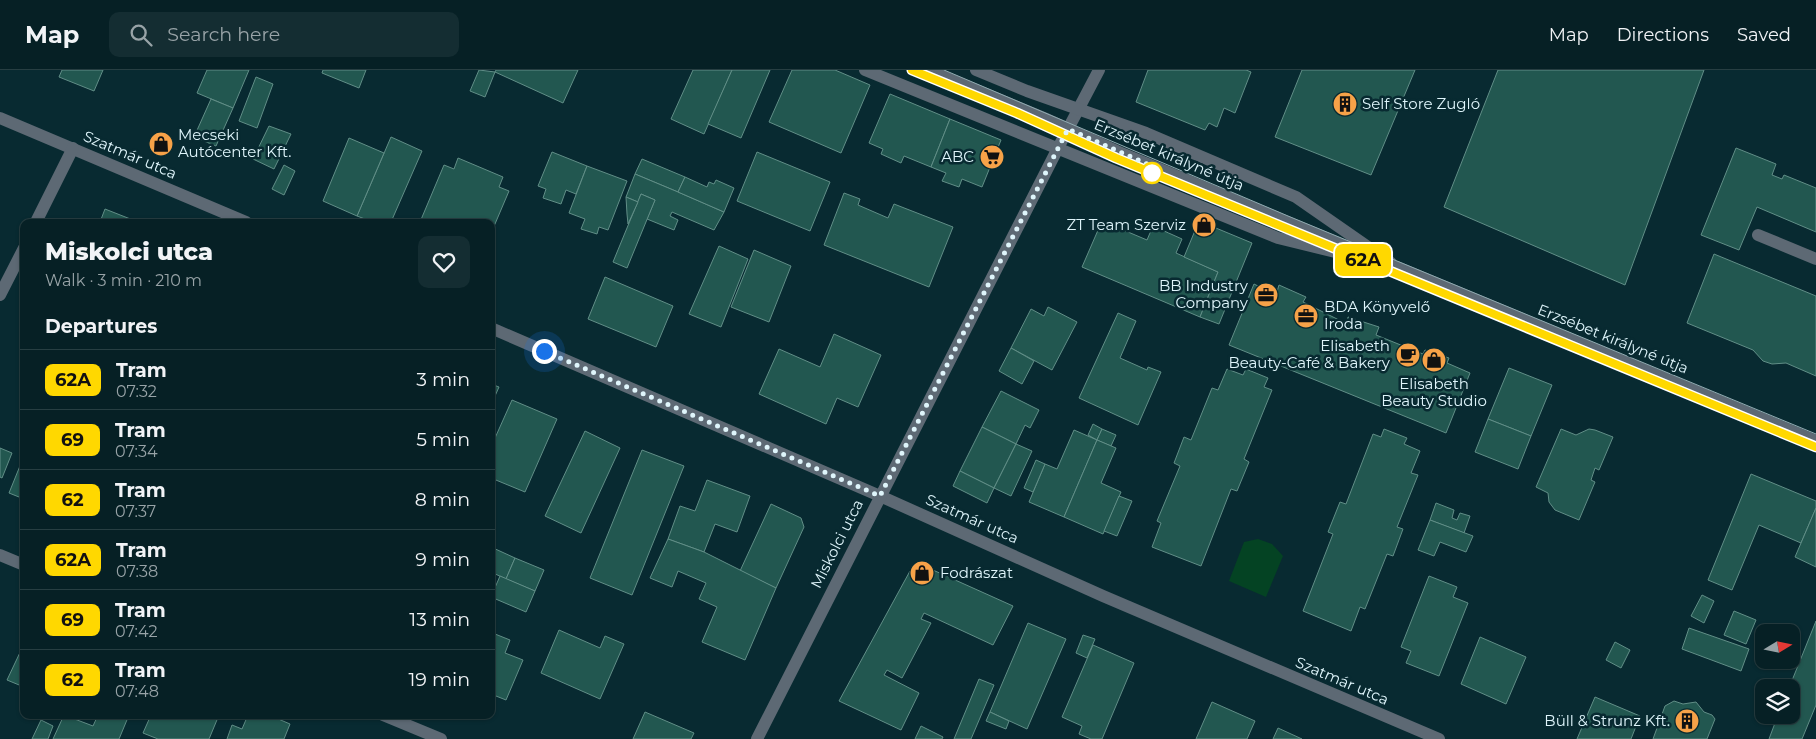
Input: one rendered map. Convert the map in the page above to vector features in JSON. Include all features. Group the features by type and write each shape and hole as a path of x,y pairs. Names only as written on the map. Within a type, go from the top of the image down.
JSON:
{"street":[{"name":"Erzsébet királyné útja","path":"865,70 1278,238 1397,267"},
{"name":"Erzsébet királyné útja","path":"928,70 1119,152 1816,441"},
{"name":"Erzsébet királyné útja","path":"976,70 1026,91 1146,133 1296,197 1397,267"},
{"name":"Miskolci utca","path":"756,739 1099,70"},
{"name":"Szatmár utca","path":"0,118 239,219"},
{"path":"38,219 73,148"},
{"path":"1758,235 1816,259"},
{"path":"0,295 20,256"},
{"name":"Szatmár utca","path":"495,330 880,496 1120,604 1439,739"},
{"path":"0,555 20,563"},
{"path":"393,719 441,739"}],"green space":[{"path":"1258,539 1272,544 1283,556 1266,597 1229,581 1244,542"}],"building":[{"path":"62,70 103,70 94,91 59,77"},
{"path":"207,70 249,70 233,108 197,93"},
{"path":"323,70 366,70 359,88 322,73"},
{"path":"479,70 495,72 485,97 470,91"},
{"path":"496,70 578,70 563,103 495,72"},
{"path":"693,70 732,70 704,134 671,119"},
{"path":"732,70 770,70 741,138 708,124"},
{"path":"792,70 835,70 870,85 841,153 769,122"},
{"path":"1148,70 1246,70 1251,72 1235,113 1224,108 1217,127 1209,123 1205,130 1136,102"},
{"name":"Self Store Zugló","path":"1302,70 1415,70 1371,175 1275,137"},
{"path":"1498,70 1704,70 1625,285 1444,207"},
{"path":"256,77 273,84 257,128 239,121"},
{"path":"890,94 950,119 931,167 904,156 901,163 881,154 883,149 869,143"},
{"path":"211,99 233,108 216,146 194,137"},
{"path":"950,119 1001,140 982,187 962,179 959,187 942,181 946,173 931,167"},
{"path":"269,126 291,134 274,169 253,159"},
{"path":"391,137 422,151 392,219 365,219 357,216"},
{"path":"349,138 384,153 357,216 323,201"},
{"path":"1736,148 1776,164 1772,175 1782,179 1784,175 1816,188 1816,232 1757,207 1739,250 1701,235"},
{"path":"552,152 587,166 576,194 566,190 561,204 543,198 546,189 538,186"},
{"path":"757,152 830,182 810,231 737,201"},
{"path":"458,158 503,177 499,187 509,191 495,224 495,219 421,219 444,165 454,169"},
{"path":"642,159 685,177 678,192 635,174"},
{"path":"284,165 295,171 284,195 272,189"},
{"path":"587,166 627,181 608,230 599,227 597,234 581,229 585,219 569,213"},
{"path":"635,174 724,212 714,230 672,212 670,216 678,220 674,230 647,219 655,200 641,194 638,202 626,197"},
{"path":"685,177 707,187 709,182 714,184 716,180 734,188 724,212 678,192"},
{"path":"844,193 860,199 858,205 888,218 894,204 953,227 929,287 824,245"},
{"path":"641,194 655,200 627,268 613,262"},
{"path":"626,197 638,202 628,224 627,214"},
{"path":"105,209 130,219 101,219"},
{"path":"1102,221 1147,240 1153,226 1182,239 1176,253 1218,272 1200,317 1082,267"},
{"path":"1199,221 1252,243 1219,324 1200,317 1218,272 1184,257"},
{"path":"719,246 748,259 721,327 689,314"},
{"path":"754,250 791,266 769,322 731,307"},
{"path":"1714,254 1816,296 1816,376 1786,363 1772,364 1763,361 1753,350 1687,323"},
{"path":"605,277 673,306 656,347 588,319"},
{"path":"1254,284 1276,295 1279,285 1306,297 1303,302 1347,324 1348,317 1379,327 1376,335 1423,354 1425,350 1449,358 1447,363 1470,373 1446,433 1229,345"},
{"path":"1048,307 1077,322 1052,370 1011,348 1031,309 1044,316"},
{"path":"1118,313 1136,321 1120,358 1147,370 1148,367 1161,372 1138,425 1079,398"},
{"path":"834,334 881,355 858,407 837,398 826,424 759,394 779,349 820,367"},
{"path":"1011,348 1034,361 1022,384 999,371"},
{"path":"1509,368 1552,385 1531,436 1488,419"},
{"path":"1227,369 1243,375 1246,369 1268,378 1264,387 1272,390 1244,459 1249,462 1237,491 1231,489 1201,566 1152,547 1161,523 1157,521 1180,466 1174,463 1184,437 1191,440 1212,388 1218,390"},
{"path":"495,386 499,387 495,396"},
{"path":"1001,391 1039,410 1030,428 1025,425 1016,444 982,427"},
{"path":"512,400 557,419 525,492 495,480 495,438"},
{"path":"1488,419 1531,436 1518,469 1475,452"},
{"path":"1093,424 1102,429 1097,440 1088,435"},
{"path":"982,427 1016,444 994,488 960,471"},
{"path":"1102,429 1116,435 1111,446 1097,440"},
{"path":"1384,429 1407,438 1404,444 1420,451 1411,473 1418,475 1397,527 1403,529 1393,556 1387,554 1365,609 1360,607 1351,631 1303,611 1333,534 1328,532 1340,502 1346,504 1373,434 1381,437"},
{"path":"1561,429 1576,435 1589,429 1613,437 1599,470 1595,468 1591,480 1595,482 1579,520 1555,510 1549,502 1548,493 1536,487"},
{"path":"1074,430 1097,440 1064,517 1029,502 1045,464 1057,469"},
{"path":"585,431 620,448 581,533 545,516"},
{"path":"1097,440 1116,448 1101,483 1121,492 1103,534 1064,517"},
{"path":"1016,444 1032,451 1011,496 994,488"},
{"path":"0,448 12,453 2,478 0,477"},
{"path":"642,450 684,466 632,595 590,578"},
{"path":"1036,460 1045,464 1033,492 1024,488"},
{"path":"20,466 20,497 9,493"},
{"path":"960,471 994,488 987,503 953,486"},
{"path":"1751,474 1816,501 1816,508 1801,543 1759,525 1732,590 1708,580"},
{"path":"707,480 750,496 737,532 715,524 704,552 668,539 680,506 695,511"},
{"path":"1119,496 1132,501 1117,536 1104,531"},
{"path":"1436,503 1454,510 1452,518 1457,520 1460,513 1470,516 1464,533 1430,520"},
{"path":"771,504 801,518 804,527 776,588 740,571"},
{"path":"1816,508 1816,567 1795,557"},
{"path":"1430,520 1473,536 1466,552 1440,542 1434,556 1418,550"},
{"path":"668,539 704,552 776,588 745,660 702,642 717,607 699,599 706,583 678,571 672,587 650,578"},
{"path":"495,549 515,558 506,579 495,574"},
{"path":"515,558 544,570 535,591 506,579"},
{"path":"924,566 1013,606 993,645 924,613 921,619 931,623 902,678 887,670 884,675 919,693 901,730 839,701 910,571"},
{"path":"500,576 535,591 526,612 495,599 495,588"},
{"path":"1429,576 1457,587 1453,597 1468,603 1439,676 1406,663 1411,651 1401,647"},
{"path":"1702,595 1714,601 1704,623 1691,616"},
{"path":"1734,611 1756,620 1746,644 1724,635"},
{"path":"1816,621 1816,705 1802,739 1769,739 1775,724 1800,724 1800,679 1793,679 1797,669 1800,669 1800,661"},
{"path":"1028,623 1066,639 1027,729 990,712"},
{"path":"1689,628 1749,649 1741,671 1682,649"},
{"path":"559,630 600,648 605,636 624,644 600,699 541,673"},
{"path":"495,634 510,640 505,653 523,660 506,700 495,696"},
{"path":"1083,635 1095,639 1087,658 1076,653"},
{"path":"1480,637 1526,657 1506,704 1461,684"},
{"path":"1615,642 1630,650 1621,668 1606,660"},
{"path":"1093,645 1134,663 1102,739 1091,739 1079,734 1082,726 1062,717"},
{"path":"20,652 20,685 7,680"},
{"path":"979,679 994,685 971,739 954,739"},
{"path":"1595,697 1640,716 1631,739 1577,739"},
{"name":"Büll & Strunz Kft.","path":"1674,701 1683,704 1696,702 1704,712 1712,715 1715,719 1707,739 1653,739 1665,706"},
{"path":"1212,702 1255,721 1247,739 1196,739"},
{"path":"645,712 694,733 691,739 633,739"},
{"path":"990,712 1009,721 1006,729 986,721"},
{"path":"62,719 75,719 93,726 96,719 127,719 119,739 53,739"},
{"path":"149,719 217,719 209,739 158,739 143,733"},
{"path":"246,719 278,719 290,724 284,739 227,739 232,725 242,729"},
{"path":"41,720 53,726 48,739 32,739"},
{"path":"921,726 943,737 942,739 915,739"},
{"path":"1278,728 1302,739 1273,739"}],"tram line":[{"path":"912,70 1017,113 1116,158 1816,447"},
{"name":"62A","path":"912,70 1017,113 1116,158 1816,447"},
{"path":"944,70 1288,216 1816,434"}],"place":[{"name":"Self Store Zugló","path":"1345,104"},
{"name":"Mecseki Autócenter Kft.","path":"161,144"},
{"name":"ABC","path":"992,157"},
{"name":"ZT Team Szerviz","path":"1204,225"},
{"name":"BB Industry Company","path":"1266,295"},
{"name":"BDA Könyvelő Iroda","path":"1306,316"},
{"name":"Elisabeth Beauty-Café & Bakery","path":"1408,355"},
{"name":"Elisabeth Beauty Studio","path":"1434,360"},
{"name":"Fodrászat","path":"922,573"},
{"name":"Büll & Strunz Kft.","path":"1687,721"}],"route":[{"path":"544,351 880,496 1068,129 1154,167 1152,173"}]}
